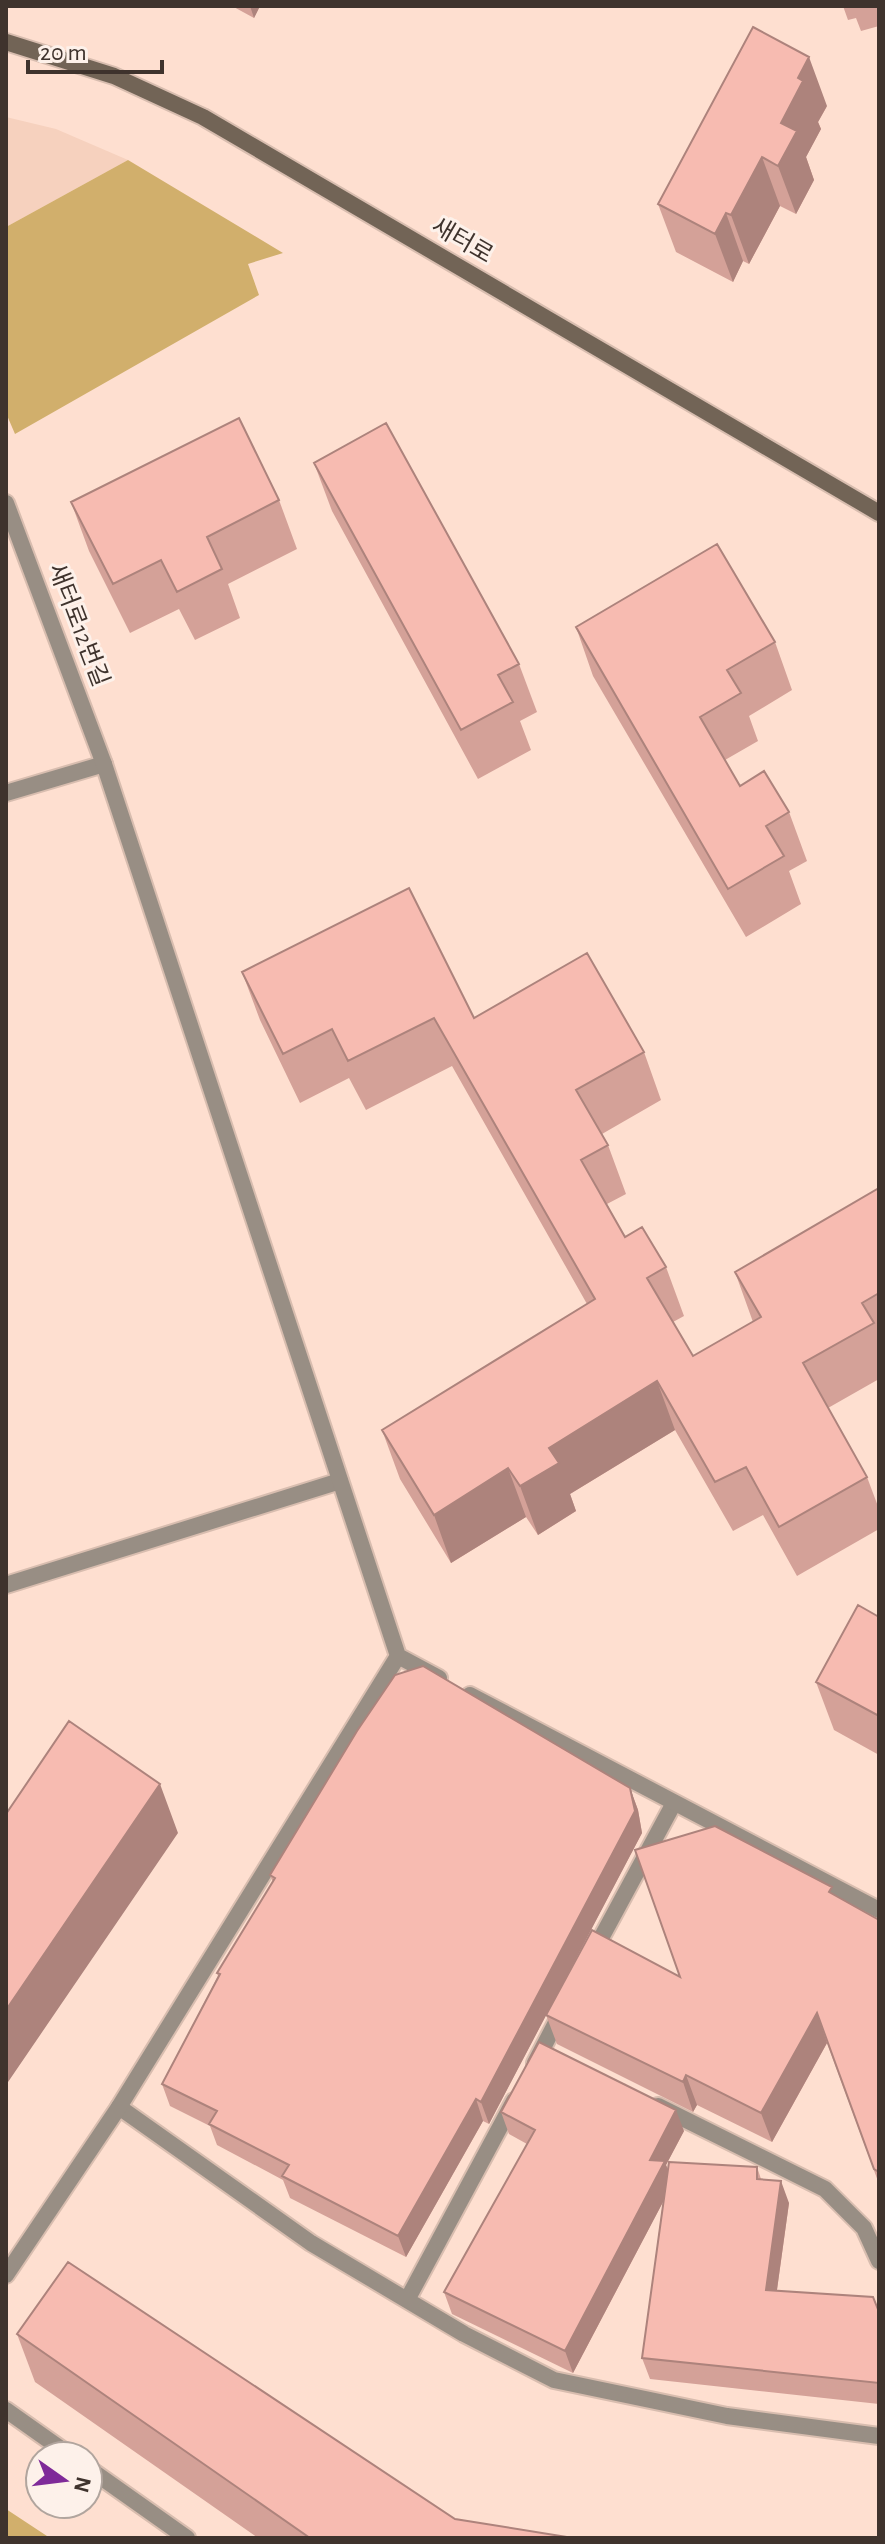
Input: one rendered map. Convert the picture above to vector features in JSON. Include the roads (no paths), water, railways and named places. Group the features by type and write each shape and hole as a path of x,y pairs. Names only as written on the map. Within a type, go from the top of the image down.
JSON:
{"street":[{"name":"새터로","path":"6,42 114,76 203,117 879,513"},
{"name":"새터로12번길","path":"6,503 104,764 398,1656"},
{"path":"6,793 104,764"},
{"path":"6,1585 340,1481"},
{"path":"6,2275 119,2107 398,1656 879,1910"},
{"path":"586,1967 674,1803"},
{"path":"407,2300 523,2084 549,2052 571,1994"},
{"path":"641,2098 825,2189 864,2228 879,2261"},
{"path":"119,2107 311,2243 407,2300 554,2380 727,2416 879,2436"},
{"path":"6,2410 48,2440"},
{"path":"104,2479 187,2538"}]}
